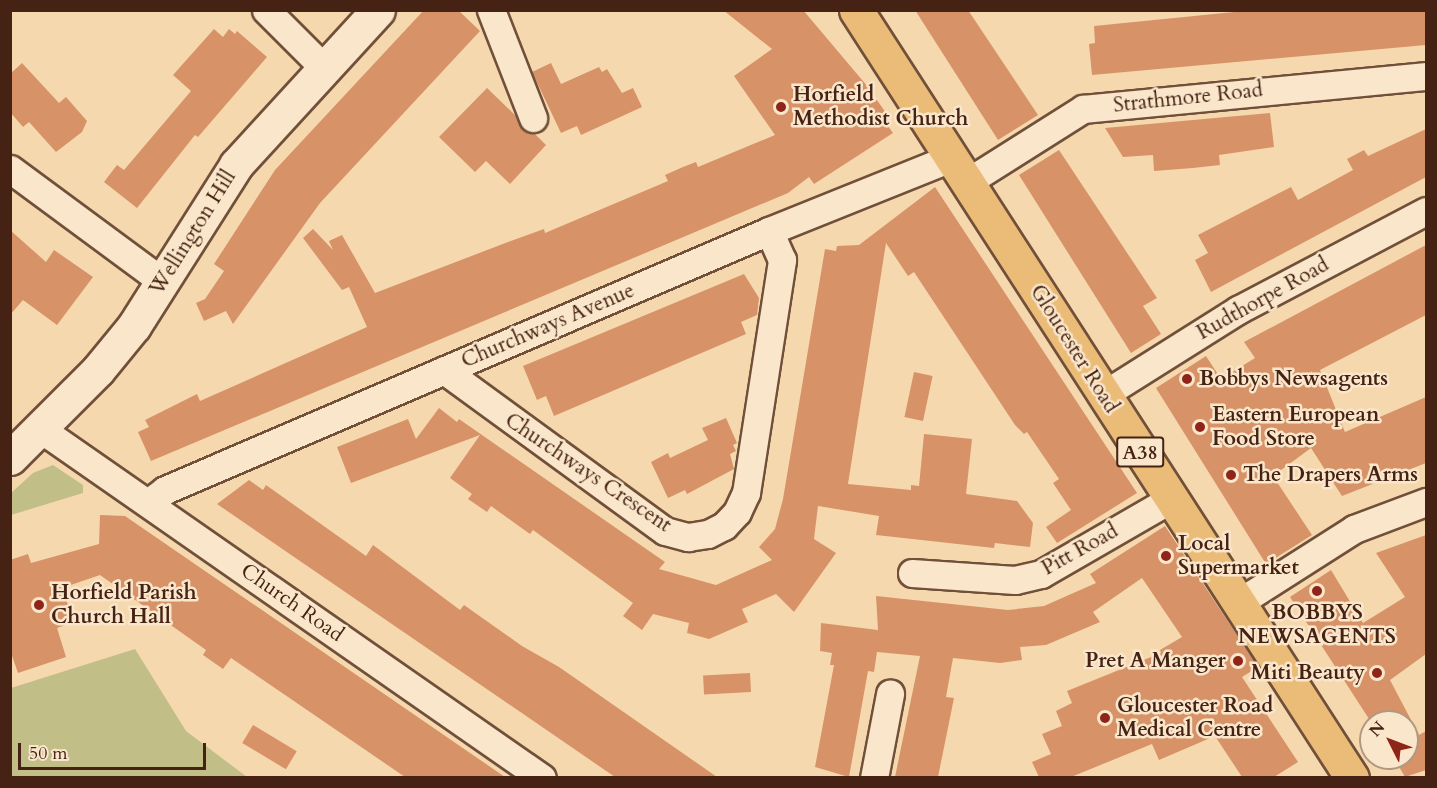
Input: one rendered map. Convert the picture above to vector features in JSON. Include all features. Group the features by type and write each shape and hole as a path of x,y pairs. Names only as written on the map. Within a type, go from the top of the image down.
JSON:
{"main road":[{"name":"Gloucester Road","path":"861,14 1170,499 1352,777"}],"street":[{"path":"266,10 324,68"},
{"name":"Wellington Hill","path":"10,458 42,430 98,370 163,282 236,165 378,10"},
{"path":"491,10 533,118"},
{"name":"Strathmore Road","path":"961,169 1083,109 1426,76"},
{"path":"10,169 163,282"},
{"name":"Churchways Avenue","path":"148,503 165,490 769,231 961,169"},
{"name":"Rudthorpe Road","path":"1103,394 1238,310 1426,211"},
{"name":"Churchways Crescent","path":"444,370 666,531 688,537 708,534 724,526 737,512 746,493 782,260 769,231"},
{"name":"Church Road","path":"42,430 542,777"},
{"name":"Pitt Road","path":"912,573 1015,580 1041,574 1170,499"},
{"path":"1238,603 1354,529 1426,502"},
{"path":"874,777 890,694"}],"shaded area":[{"path":"53,465 83,485 83,493 11,515 11,493 33,473"},
{"path":"135,649 186,731 247,777 11,777 11,688"}],"building":[{"path":"424,10 458,10 480,31 320,203 233,324 226,311 204,321 196,303 205,299 224,271 214,264 275,170"},
{"path":"723,10 803,10 868,87 888,116 883,119 893,133 814,184 809,177 788,193 151,461 138,432 149,427 145,420 197,394 200,401 367,327 349,287 342,290 303,238 313,229 333,250 329,241 342,235 375,293 544,229 545,233 668,181 665,175 683,167 696,162 698,167 775,135 734,76 772,49"},
{"path":"915,10 968,10 1038,115 998,140"},
{"path":"1254,10 1426,10 1426,45 1092,75 1089,44 1095,43 1094,26"},
{"path":"214,29 223,37 229,29 235,34 237,31 267,57 198,137 195,135 137,208 104,182 117,165 124,170 191,91 173,75"},
{"path":"22,63 59,103 66,97 87,121 82,132 56,152 29,122 23,127 10,112 10,74"},
{"path":"551,63 561,84 599,67 602,72 607,69 622,93 633,88 642,107 581,135 577,126 561,133 532,72"},
{"path":"487,88 515,115 523,130 534,133 546,145 510,184 486,161 475,172 439,137"},
{"path":"1270,113 1274,147 1219,155 1220,165 1193,168 1154,171 1153,155 1123,157 1105,128"},
{"path":"1426,129 1426,177 1211,292 1195,260 1208,253 1198,235 1291,187 1298,200 1353,170 1347,159 1364,150 1368,156"},
{"path":"1059,150 1157,298 1143,306 1161,334 1131,353 1019,175"},
{"path":"935,187 1137,493 1057,543 1046,527 1071,510 1053,483 1059,479 1027,432 1024,434 1015,425 914,272 908,276 886,243 848,484 911,490 911,485 919,486 924,434 972,439 966,494 1017,501 1033,523 1030,547 995,543 994,548 876,535 879,516 818,506 814,539 836,553 794,612 776,594 742,609 748,622 709,639 687,633 689,623 653,614 642,630 623,616 633,603 533,530 530,534 491,506 487,512 468,499 472,494 450,478 480,435 351,483 337,447 408,419 416,439 439,408 457,422 459,419 665,562 659,569 716,585 772,560 759,547 775,529 783,499 825,249 836,251 837,246 859,245"},
{"path":"10,230 46,262 54,250 93,277 57,325 23,300 10,315"},
{"path":"1426,245 1426,315 1320,370 1345,432 1426,397 1426,463 1342,496 1311,448 1273,476 1312,535 1266,564 1156,388 1206,356 1221,379 1255,358 1244,342"},
{"path":"744,274 759,298 757,315 741,322 746,334 554,416 546,396 537,400 523,366"},
{"path":"914,372 933,376 923,421 904,417"},
{"path":"726,418 737,443 733,445 736,451 730,454 734,469 687,494 685,490 668,498 651,462 668,453 670,458 708,440 702,428"},
{"path":"249,480 263,490 266,485 366,556 373,545 460,610 464,605 522,646 559,667 717,777 615,777 217,504"},
{"path":"100,515 125,516 505,777 405,777 231,658 223,669 203,655 206,650 100,575 62,588 74,622 57,628 66,657 18,673 10,650 10,560 28,554 31,563 99,544"},
{"path":"1165,526 1258,667 1242,677 1298,762 1274,777 1242,777 1215,736 1159,760 1152,744 1071,777 1039,777 1032,762 1051,754 1042,734 1062,726 1056,711 1072,703 1067,691 1161,653 1160,650 1182,637 1142,578 1093,612 1100,622 1046,645 1020,647 1022,660 1000,663 953,658 946,697 954,698 938,777 895,777 920,656 877,652 874,672 868,671 849,777 815,767 834,665 830,665 832,653 820,651 821,623 878,630 876,596 1008,610 1044,606 1096,583 1090,574"},
{"path":"1426,535 1426,654 1390,680 1406,710 1363,710 1290,597 1331,570 1363,623 1405,597 1376,553"},
{"path":"750,673 751,692 704,694 703,675"},
{"path":"253,725 297,751 286,769 242,743"},
{"path":"1426,731 1426,770 1405,777 1401,770 1419,770 1419,735"}],"place":[{"name":"Horfield Methodist Church","path":"781,107"},
{"name":"Bobbys Newsagents","path":"1187,379"},
{"name":"Eastern European Food Store","path":"1200,427"},
{"name":"The Drapers Arms","path":"1231,475"},
{"name":"Local Supermarket","path":"1166,556"},
{"name":"BOBBYS NEWSAGENTS","path":"1317,591"},
{"name":"Horfield Parish Church Hall","path":"39,605"},
{"name":"Pret A Manger","path":"1238,661"},
{"name":"Miti Beauty","path":"1377,673"},
{"name":"Gloucester Road Medical Centre","path":"1105,718"}]}
